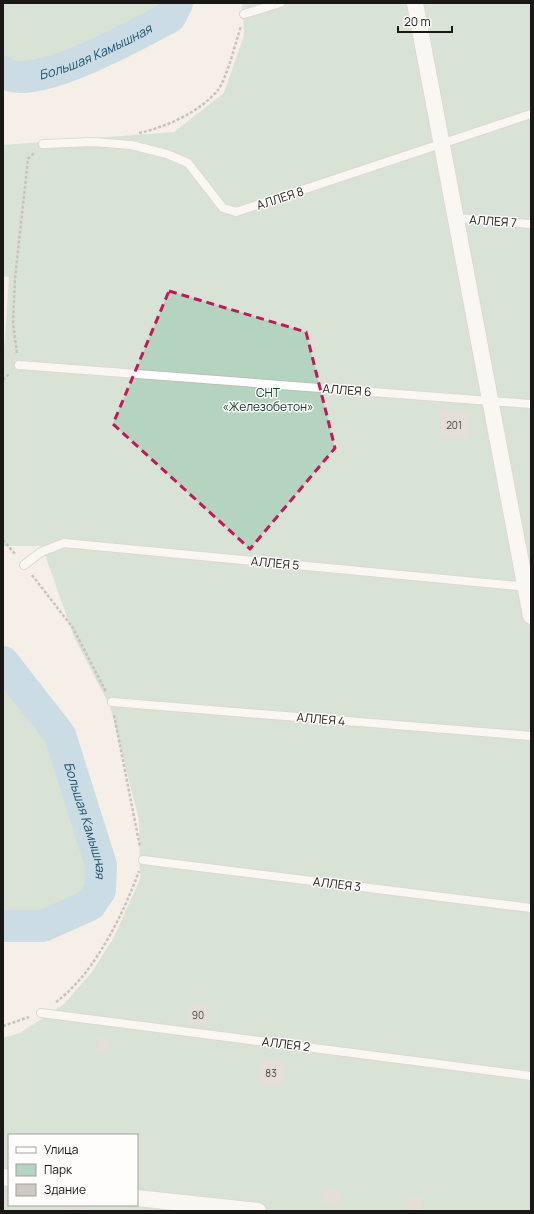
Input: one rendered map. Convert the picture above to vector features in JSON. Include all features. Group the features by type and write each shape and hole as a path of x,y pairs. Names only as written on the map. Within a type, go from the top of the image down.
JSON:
{"street":[{"path":"415,3 490,400 528,587 531,616"},
{"path":"138,1198 258,1211"}],"lane":[{"path":"244,14 280,3"},
{"name":"АЛЛЕЯ 8","path":"43,144 93,142 131,145 167,154 188,163 223,208 236,212 531,114"},
{"name":"АЛЛЕЯ 7","path":"456,218 531,224"},
{"name":"АЛЛЕЯ 6","path":"19,365 531,404"},
{"name":"АЛЛЕЯ 5","path":"24,565 41,552 64,543 528,587"},
{"name":"АЛЛЕЯ 4","path":"112,702 531,736"},
{"name":"АЛЛЕЯ 3","path":"143,860 531,908"},
{"name":"АЛЛЕЯ 2","path":"41,1013 531,1076"}],"path":[{"path":"132,134 155,129 191,113 218,89 230,62 244,14"},
{"path":"3,380 19,365 12,323 15,278 28,159 43,144"},
{"path":"3,540 73,628 112,702 143,860 131,893 114,928 85,973 64,996 41,1013 3,1026"}],"highlighted area":[{"path":"169,291 306,332 335,448 250,549 113,424"}],"green space":[{"path":"3,3 177,3 170,17 112,47 60,69 37,75 17,77 3,72"},
{"name":"СНТ «Железобетон»","path":"242,3 531,3 531,1211 3,1211 3,1038 20,1033 64,1004 92,972 114,937 140,879 139,820 110,706 74,637 42,546 3,546 3,365 9,277 3,276 3,145 174,132 224,93 244,35"},
{"path":"3,662 60,735 101,865 100,890 90,905 43,926 3,926"}],"building":[{"path":"441,411 470,413 468,439 439,437"},
{"path":"189,1004 208,1006 206,1026 188,1024"},
{"path":"98,1037 108,1038 106,1051 97,1050"},
{"path":"261,1060 284,1061 282,1085 259,1084"},
{"path":"324,1189 339,1191 338,1206 322,1205"},
{"path":"422,1197 423,1211 407,1211 406,1198"},
{"path":"66,1206 86,1206 85,1211 65,1211"}],"waterway":[{"name":"Большая Камышная","path":"3,72 17,77 37,75 60,69 86,59 170,17 177,3"},
{"name":"Большая Камышная","path":"3,662 60,735 101,865 100,890 90,905 43,926 3,926"}]}
